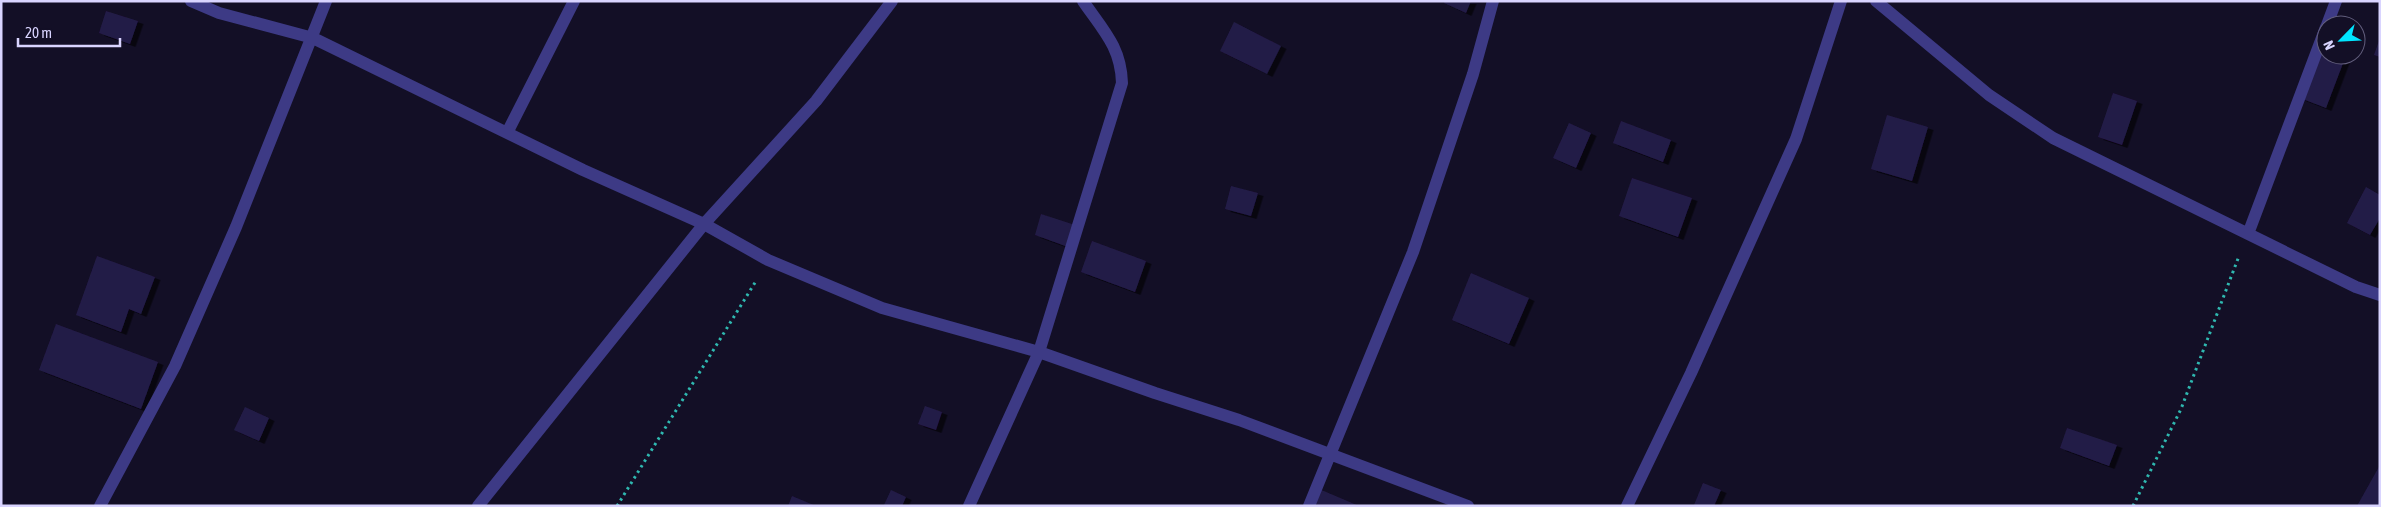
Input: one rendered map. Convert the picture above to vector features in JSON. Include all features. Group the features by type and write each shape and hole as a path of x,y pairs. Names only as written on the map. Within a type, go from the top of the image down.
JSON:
{"street":[{"path":"191,1 219,14 313,38 583,170 704,224 768,260 882,308 1039,352 1331,453 1468,506"},
{"path":"100,506 175,366 313,38 326,1"},
{"path":"507,133 574,1"},
{"path":"478,506 704,224 816,101 892,1"},
{"path":"969,506 1039,352 1122,83 1121,64 1114,46 1083,1"},
{"path":"1309,506 1413,252 1473,74 1494,1"},
{"path":"1627,506 1691,373 1796,139 1841,1"},
{"path":"1876,1 1989,95 2053,138 2356,287 2380,295"},
{"path":"2330,15 2336,1"},
{"path":"2248,234 2316,53"}],"path":[{"path":"2133,506 2181,410 2248,234"},
{"path":"617,506 768,260"}],"building":[{"path":"1445,1 1471,1 1466,13 1444,3"},
{"path":"106,11 138,21 130,44 99,33"},
{"path":"1234,22 1281,46 1267,74 1220,51"},
{"path":"2380,41 2380,57 2374,55"},
{"path":"2316,54 2316,65 2342,65 2326,108 2300,98"},
{"path":"2113,93 2137,101 2122,145 2098,137"},
{"path":"1887,115 1928,127 1912,181 1871,169"},
{"path":"1621,121 1671,140 1663,162 1613,143"},
{"path":"1569,123 1591,133 1576,168 1553,158"},
{"path":"1632,178 1692,198 1678,237 1619,216"},
{"path":"1231,186 1258,193 1251,216 1225,209"},
{"path":"2366,187 2380,195 2380,218 2370,235 2347,223"},
{"path":"1041,214 1075,225 1068,247 1035,235"},
{"path":"1092,241 1146,261 1135,292 1081,272"},
{"path":"97,256 155,277 141,314 129,309 121,332 76,315"},
{"path":"1471,273 1529,298 1509,344 1452,320"},
{"path":"56,324 158,362 141,409 39,370"},
{"path":"925,406 942,412 936,430 918,424"},
{"path":"245,407 269,418 259,441 234,430"},
{"path":"2067,428 2117,445 2109,466 2060,448"},
{"path":"2380,465 2380,506 2357,506"},
{"path":"1703,483 1721,490 1714,506 1694,505"},
{"path":"1312,486 1359,506 1304,506"},
{"path":"891,490 906,497 902,506 884,505"},
{"path":"792,496 816,506 788,506"}]}
